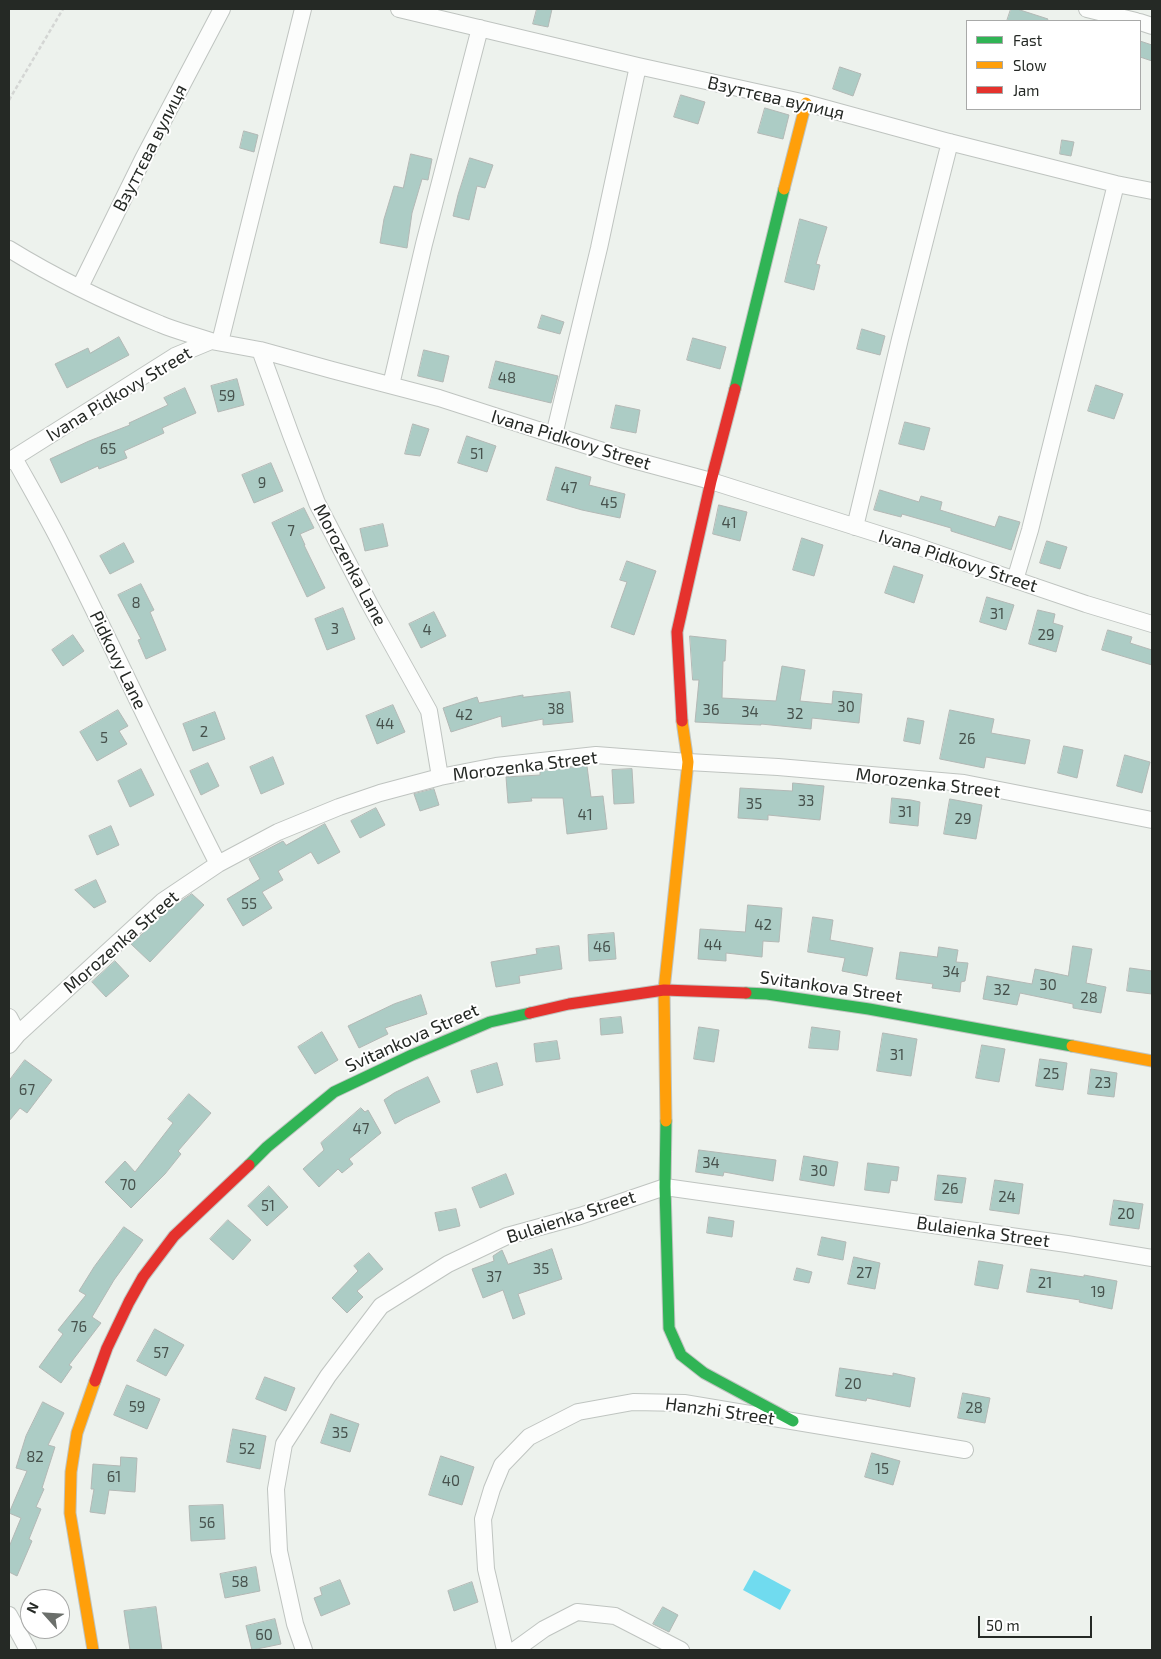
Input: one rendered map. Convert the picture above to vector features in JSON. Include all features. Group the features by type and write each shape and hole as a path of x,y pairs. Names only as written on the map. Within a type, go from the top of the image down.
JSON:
{"street":[{"name":"Взуттєва вулиця","path":"80,287 142,159 222,9"},
{"path":"9,248 35,265 161,325 215,341 303,9"},
{"name":"Взуттєва вулиця","path":"399,9 638,66 806,103 950,142 1116,184 1152,191"},
{"path":"1087,9 1132,20"},
{"path":"392,385 424,244 480,28"},
{"path":"554,435 599,248 638,66"},
{"path":"793,1421 704,1373 681,1354 669,1328 664,1186 666,1119 664,990 688,762 682,724 677,632 711,481 749,337 806,103"},
{"path":"856,527 900,339 950,142"},
{"path":"1015,580 1030,530 1116,184"},
{"name":"Ivana Pidkovy Street","path":"11,460 175,356 215,341 260,350 439,398 622,457 711,481 1152,624"},
{"name":"Morozenka Lane","path":"260,350 290,435 317,503 369,603 429,711 440,777"},
{"name":"Pidkovy Lane","path":"11,460 57,536 175,780 218,864"},
{"name":"Morozenka Street","path":"13,1040 163,901 218,864 278,832 338,807 380,793 440,777 496,766 596,755 778,767 964,784 1152,820"},
{"name":"Svitankova Street","path":"93,1650 70,1513 72,1472 77,1432 107,1348 143,1277 174,1236 267,1147 334,1092 412,1055 490,1022 569,1004 664,990 767,994 869,1009 1152,1061"},
{"path":"9,1017 13,1040"},
{"name":"Bulaienka Street","path":"304,1650 295,1624 278,1551 276,1489 284,1444 328,1376 381,1306 448,1264 506,1236 580,1216 664,1186 1152,1258"},
{"name":"Hanzhi Street","path":"505,1650 486,1569 484,1519 492,1489 502,1465 529,1437 578,1412 633,1402 684,1403 965,1450"},
{"path":"515,1650 544,1629 578,1612 615,1616 681,1650"},
{"path":"9,1615 28,1650"}],"path":[{"path":"9,100 63,9"}],"water":[{"path":"754,1570 791,1590 780,1610 743,1590"}],"building":[{"path":"537,9 552,9 548,27 533,24"},
{"path":"1011,9 1017,9 1048,19 1048,20 1007,20"},
{"path":"1141,41 1152,45 1152,61 1141,57"},
{"path":"840,67 861,74 853,96 833,89"},
{"path":"681,95 705,102 698,124 674,117"},
{"path":"765,108 789,115 783,139 758,133"},
{"path":"244,131 258,135 254,152 240,148"},
{"path":"1062,140 1074,142 1071,156 1060,154"},
{"path":"411,154 432,159 428,180 422,179 412,213 407,248 380,243 384,219 394,186 403,188"},
{"path":"470,158 493,165 485,188 477,186 469,220 453,216"},
{"path":"800,219 827,227 816,264 820,265 814,290 785,282"},
{"path":"542,315 564,322 560,334 538,328"},
{"path":"862,329 885,336 880,355 857,349"},
{"path":"119,337 129,355 67,388 55,364 88,348 90,353"},
{"path":"693,338 726,347 720,369 687,360"},
{"path":"424,350 449,356 443,382 418,376"},
{"path":"496,361 558,376 551,403 489,388"},
{"path":"237,379 244,405 218,412 211,386"},
{"path":"1096,385 1123,394 1114,419 1088,411"},
{"path":"185,388 196,413 162,428 164,433 124,451 127,458 99,469 98,466 61,483 50,459 130,425 129,423 168,405 164,398"},
{"path":"616,405 640,410 636,433 611,428"},
{"path":"905,422 930,428 924,450 899,444"},
{"path":"413,424 429,429 420,456 405,454"},
{"path":"467,436 496,446 487,472 458,463"},
{"path":"271,463 283,491 254,503 242,475"},
{"path":"556,467 591,477 589,485 625,494 620,518 547,500"},
{"path":"880,490 919,502 921,496 942,502 940,510 995,527 999,516 1020,522 1011,550 951,531 951,528 902,514 901,517 874,510"},
{"path":"719,505 747,512 740,541 713,534"},
{"path":"304,508 314,528 300,534 325,588 307,597 272,523"},
{"path":"383,524 388,546 365,551 360,529"},
{"path":"802,538 823,545 814,576 793,570"},
{"path":"1047,541 1067,547 1060,569 1040,563"},
{"path":"124,543 134,562 110,574 100,556"},
{"path":"627,561 656,571 634,635 611,627 627,582 620,580"},
{"path":"894,566 923,575 914,603 885,593"},
{"path":"141,584 154,610 150,612 166,650 146,659 138,640 141,639 118,595"},
{"path":"987,597 1014,605 1006,630 980,622"},
{"path":"343,608 355,639 327,650 315,619"},
{"path":"1038,610 1055,614 1053,623 1063,626 1056,652 1029,644"},
{"path":"434,612 446,636 421,648 409,624"},
{"path":"1108,630 1132,637 1130,643 1152,650 1152,665 1102,650"},
{"path":"73,635 84,651 63,666 52,650"},
{"path":"690,636 726,640 725,661 723,661 722,698 776,701 782,666 805,670 800,701 832,704 833,691 862,694 859,723 812,718 811,729 761,724 695,722 699,680 693,680"},
{"path":"570,692 573,722 543,725 543,719 502,727 501,716 451,732 443,708 477,697 479,703 523,695 523,697"},
{"path":"393,705 405,732 377,744 366,716"},
{"path":"118,710 128,726 119,731 127,744 97,761 80,732"},
{"path":"950,710 994,719 991,733 1030,740 1025,764 986,757 984,768 940,759"},
{"path":"215,712 225,739 193,751 183,724"},
{"path":"908,718 924,721 920,744 904,741"},
{"path":"1064,746 1083,750 1077,778 1058,773"},
{"path":"1125,755 1150,762 1142,793 1117,786"},
{"path":"273,757 284,784 261,794 250,767"},
{"path":"208,763 219,786 201,795 190,771"},
{"path":"587,766 591,797 603,796 607,829 567,834 563,798 531,798 532,801 508,803 506,777 540,775 540,771"},
{"path":"141,769 154,795 130,807 118,781"},
{"path":"632,769 634,803 614,804 612,770"},
{"path":"793,783 824,786 820,820 768,815 768,820 738,818 740,788 792,791"},
{"path":"434,789 439,805 420,811 414,794"},
{"path":"892,798 920,802 918,826 890,823"},
{"path":"950,799 982,805 976,839 944,834"},
{"path":"376,808 385,825 360,838 351,821"},
{"path":"325,824 340,852 318,864 311,852 278,871 283,880 262,892 272,908 243,926 227,899 260,879 249,859 283,841 286,845"},
{"path":"111,826 119,845 97,855 89,836"},
{"path":"96,880 106,902 94,908 75,890"},
{"path":"192,894 204,905 150,962 131,944 169,909"},
{"path":"748,905 782,908 779,942 763,941 762,957 726,953 726,961 698,959 700,929 745,932"},
{"path":"813,917 833,920 830,940 873,948 867,976 842,971 845,958 808,952"},
{"path":"614,933 616,959 589,961 588,935"},
{"path":"559,946 562,969 519,976 520,983 496,987 491,962 537,954 536,949"},
{"path":"1073,946 1092,949 1086,983 1106,987 1101,1013 1073,1008 1073,1004 1020,993 1017,1005 983,999 987,976 1032,984 1035,969 1068,976"},
{"path":"939,947 958,950 956,962 968,963 965,981 961,982 960,992 932,988 933,984 896,979 900,952 937,957"},
{"path":"115,961 129,976 106,997 92,982"},
{"path":"1130,968 1152,971 1152,994 1127,991"},
{"path":"421,995 427,1014 385,1028 388,1034 359,1048 348,1026 394,1004"},
{"path":"621,1017 623,1033 601,1035 600,1019"},
{"path":"699,1027 719,1030 714,1062 694,1059"},
{"path":"812,1027 840,1031 838,1050 809,1048"},
{"path":"322,1032 338,1060 315,1074 298,1047"},
{"path":"883,1033 917,1039 911,1076 877,1071"},
{"path":"557,1041 560,1059 536,1062 534,1044"},
{"path":"982,1045 1005,1049 999,1082 976,1078"},
{"path":"1040,1059 1067,1063 1063,1090 1036,1086"},
{"path":"25,1060 52,1080 27,1113 20,1108 9,1121 9,1081"},
{"path":"497,1063 503,1085 477,1093 471,1071"},
{"path":"1091,1069 1117,1073 1114,1097 1088,1094"},
{"path":"428,1077 440,1102 395,1124 384,1100 394,1093"},
{"path":"189,1094 211,1113 178,1151 181,1154 165,1174 131,1208 105,1182 125,1161 135,1172 173,1123 168,1119"},
{"path":"361,1108 365,1112 368,1110 381,1133 349,1159 353,1164 342,1173 338,1169 319,1187 303,1169 324,1150 321,1143"},
{"path":"699,1150 776,1160 773,1181 724,1172 723,1176 696,1172"},
{"path":"804,1156 838,1162 834,1186 800,1180"},
{"path":"868,1163 899,1167 897,1181 891,1180 889,1193 865,1190"},
{"path":"506,1174 514,1194 480,1208 472,1188"},
{"path":"938,1175 966,1178 962,1203 935,1200"},
{"path":"995,1180 1023,1184 1019,1214 990,1210"},
{"path":"269,1186 288,1207 267,1226 248,1206"},
{"path":"1114,1200 1143,1204 1139,1229 1110,1225"},
{"path":"456,1209 460,1226 439,1231 435,1213"},
{"path":"709,1217 734,1221 732,1237 707,1233"},
{"path":"228,1220 251,1240 233,1260 210,1239"},
{"path":"124,1227 143,1240 114,1280 92,1317 101,1323 69,1365 72,1367 61,1383 39,1367 63,1334 58,1330 86,1295 79,1291 94,1267"},
{"path":"822,1237 846,1242 843,1260 818,1255"},
{"path":"552,1249 562,1279 518,1294 525,1314 513,1319 503,1290 483,1298 472,1269 494,1261 493,1256 502,1250 508,1264"},
{"path":"369,1253 383,1269 357,1291 363,1297 347,1313 332,1298 358,1271 354,1266"},
{"path":"854,1257 880,1263 875,1289 848,1284"},
{"path":"979,1261 1003,1265 998,1289 975,1285"},
{"path":"797,1268 812,1272 809,1283 794,1280"},
{"path":"1031,1269 1117,1281 1112,1309 1079,1302 1080,1300 1027,1292"},
{"path":"155,1329 184,1345 166,1376 137,1361"},
{"path":"840,1368 893,1376 893,1373 915,1378 910,1407 867,1398 866,1401 836,1396"},
{"path":"265,1377 295,1388 286,1411 256,1399"},
{"path":"127,1385 160,1399 147,1429 114,1415"},
{"path":"963,1393 990,1398 985,1423 958,1418"},
{"path":"43,1402 64,1413 48,1445 55,1447 42,1488 44,1489 36,1507 41,1509 29,1539 32,1541 17,1576 9,1572 9,1547 21,1518 9,1513 27,1471 16,1468 26,1436"},
{"path":"331,1414 359,1424 350,1452 321,1443"},
{"path":"233,1429 266,1436 260,1469 227,1462"},
{"path":"872,1453 900,1461 893,1485 865,1477"},
{"path":"441,1456 474,1467 462,1505 429,1495"},
{"path":"121,1457 137,1458 135,1492 109,1490 105,1514 90,1512 94,1489 91,1489 93,1464 120,1466"},
{"path":"223,1505 225,1539 191,1541 189,1506"},
{"path":"256,1567 260,1591 225,1598 220,1574"},
{"path":"340,1580 350,1604 321,1616 314,1598 322,1595 320,1588"},
{"path":"472,1582 478,1602 454,1611 448,1591"},
{"path":"156,1607 162,1650 130,1650 124,1611"},
{"path":"663,1607 678,1615 669,1632 653,1624"},
{"path":"275,1619 281,1644 252,1650 246,1626"}],"traffic: fast":[{"path":"735,389 784,189"},
{"path":"746,993 767,994 869,1009 1072,1046"},
{"path":"249,1165 267,1147 334,1092 412,1055 490,1022 530,1013"},
{"path":"666,1121 665,1187 669,1328 681,1355 704,1373 793,1421"}],"traffic: slow":[{"path":"784,189 806,103"},
{"path":"666,1121 664,990 688,762 682,721"},
{"path":"1072,1046 1152,1061"},
{"path":"93,1650 70,1513 71,1472 77,1433 95,1381"}],"traffic: jam":[{"path":"682,721 677,632 711,481 735,389"},
{"path":"530,1013 569,1004 664,990 746,993"},
{"path":"95,1381 107,1348 143,1277 174,1236 249,1165"}]}
